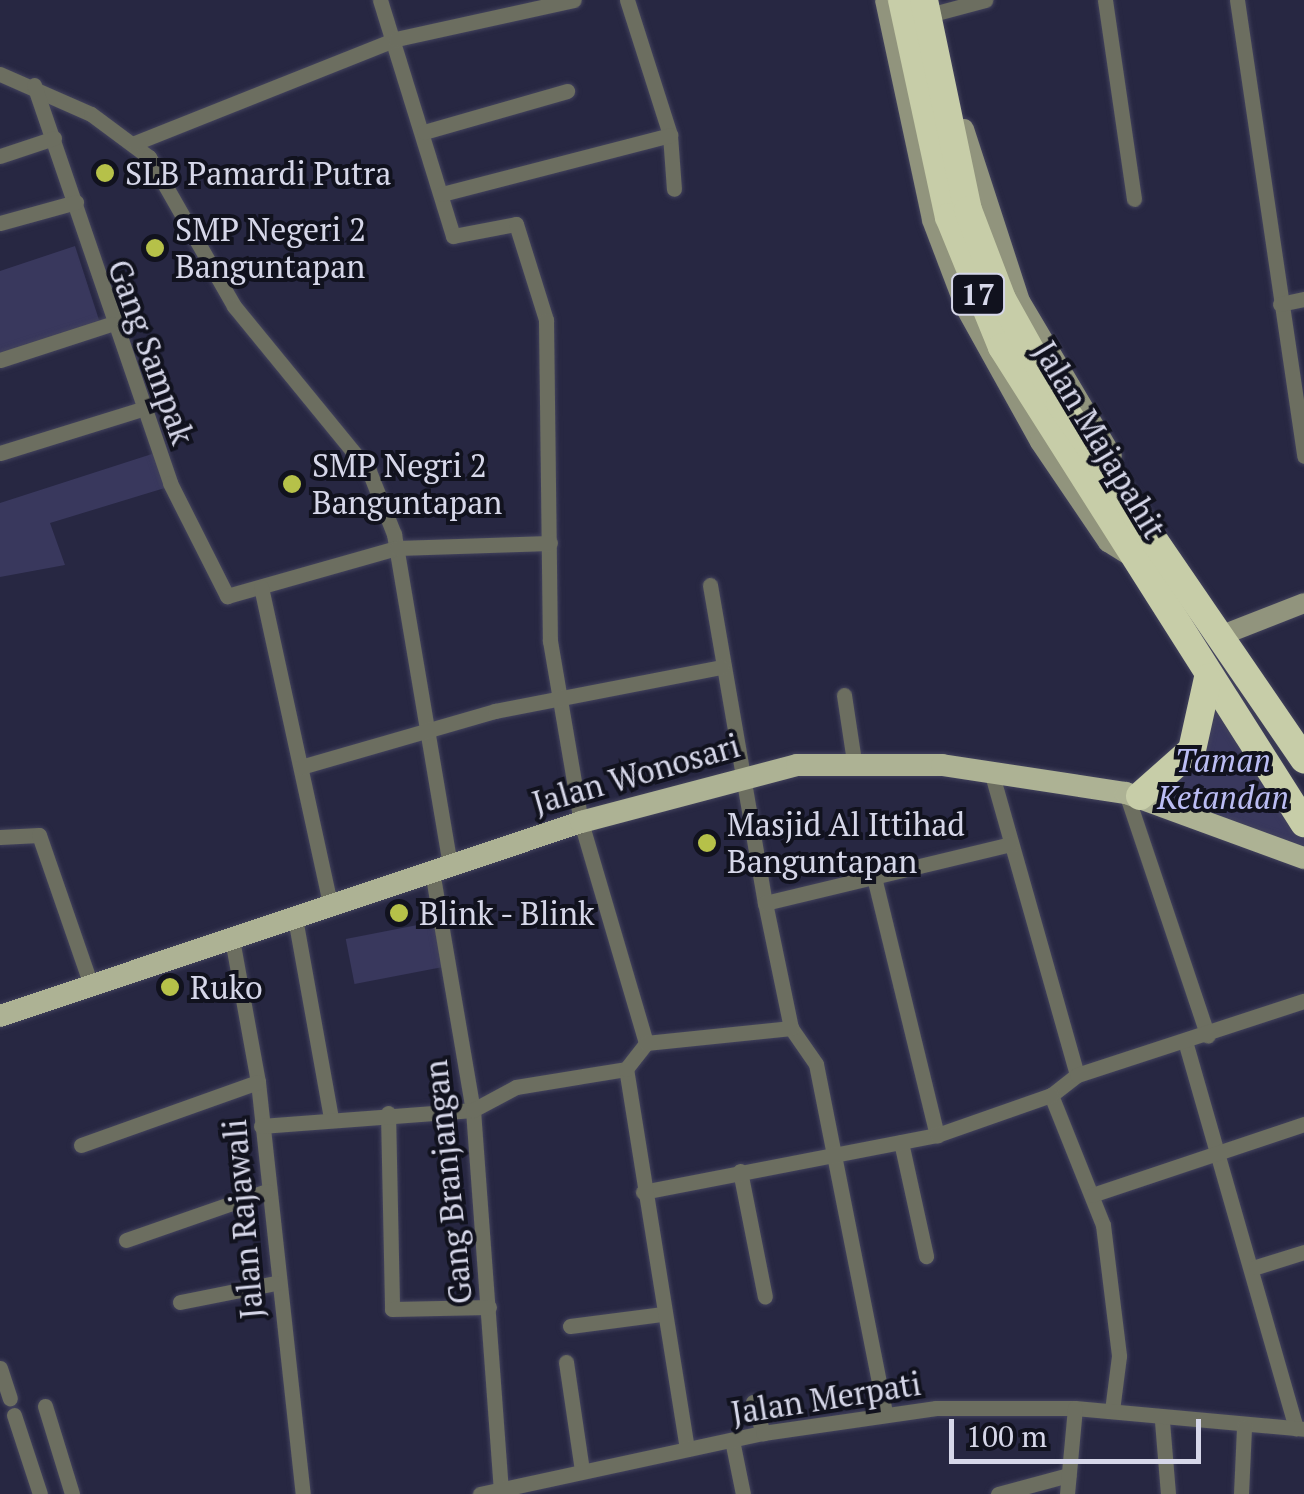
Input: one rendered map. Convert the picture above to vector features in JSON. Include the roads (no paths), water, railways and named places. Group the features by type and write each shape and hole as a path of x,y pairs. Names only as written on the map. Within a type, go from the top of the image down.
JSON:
{"highway":[{"name":"Jalan Majapahit","path":"902,0 930,146 983,306 1130,556 1304,823"},
{"name":"Jalan Majapahit","path":"934,4 968,210 1002,299 1304,759"},
{"path":"1133,794 1192,750 1208,678"}],"main road":[{"name":"Jalan Wonosari","path":"0,1016 581,822 740,776 854,761 990,772 1133,794 1304,858"}],"street":[{"path":"380,0 396,39 453,236 508,222 521,233 552,356 550,543 560,698 581,822 646,1043"},
{"path":"0,74 34,85 135,142 396,39 574,0"},
{"path":"627,0 670,135 674,189"},
{"path":"884,0 932,220 965,307 1040,442 1108,542 1130,556"},
{"path":"934,4 985,0"},
{"path":"1105,0 1134,199"},
{"path":"1237,0 1280,304 1296,355 1304,456"},
{"name":"Gang Sampak","path":"34,85 142,409 220,589 233,597 261,587"},
{"path":"424,132 568,91"},
{"path":"442,194 670,135"},
{"path":"0,156 54,138"},
{"name":"Gang Branjangan","path":"135,142 164,174 234,306 364,463 397,548 426,730 473,1110 501,1490"},
{"path":"0,223 76,202"},
{"path":"1280,304 1304,299"},
{"path":"0,360 111,324"},
{"path":"0,453 142,409"},
{"path":"331,908 261,587 397,548 550,543"},
{"path":"710,585 740,776 791,1028 812,1052 885,1412"},
{"path":"1220,636 1304,604"},
{"path":"301,768 426,730 560,698 722,667"},
{"path":"844,696 854,761"},
{"path":"990,772 1077,1076"},
{"path":"1133,794 1208,1036"},
{"path":"0,837 39,835 91,985"},
{"path":"765,903 1011,844"},
{"path":"874,878 937,1135"},
{"path":"295,918 331,1119"},
{"name":"Jalan Rajawali","path":"232,939 258,1082 276,1283 303,1494"},
{"path":"643,1192 937,1135 1050,1095 1077,1076 1304,1002"},
{"path":"261,1126 388,1113 473,1110 516,1087 626,1069 646,1043 791,1028"},
{"path":"1185,1041 1223,1154 1300,1429"},
{"path":"626,1069 686,1449"},
{"path":"81,1146 258,1082"},
{"path":"1050,1095 1092,1195 1117,1323 1112,1411"},
{"path":"388,1113 392,1309 489,1308"},
{"path":"1092,1195 1304,1124"},
{"path":"900,1142 926,1256"},
{"path":"740,1171 766,1297"},
{"path":"126,1240 266,1191"},
{"path":"1256,1267 1304,1252"},
{"path":"180,1302 276,1283"},
{"path":"570,1326 663,1314"},
{"path":"566,1362 582,1471"},
{"path":"0,1368 40,1494"},
{"path":"753,1402 763,1433"},
{"path":"44,1406 72,1494"},
{"path":"1067,1494 1075,1408"},
{"name":"Jalan Merpati","path":"480,1494 763,1433 885,1412 1075,1408 1162,1421 1300,1429"},
{"path":"1162,1421 1168,1494"},
{"path":"1241,1494 1244,1428"},
{"path":"732,1440 743,1494"},
{"path":"998,1494 1069,1475"}],"place":[{"name":"SLB Pamardi Putra","path":"105,173"},
{"name":"SMP Negeri 2 Banguntapan","path":"155,248"},
{"name":"SMP Negri 2 Banguntapan","path":"292,484"},
{"name":"Masjid Al Ittihad Banguntapan","path":"707,843"},
{"name":"Blink - Blink","path":"399,913"},
{"name":"Ruko","path":"170,987"}],"park label":[{"name":"Taman Ketandan","path":"1223,780"}]}
